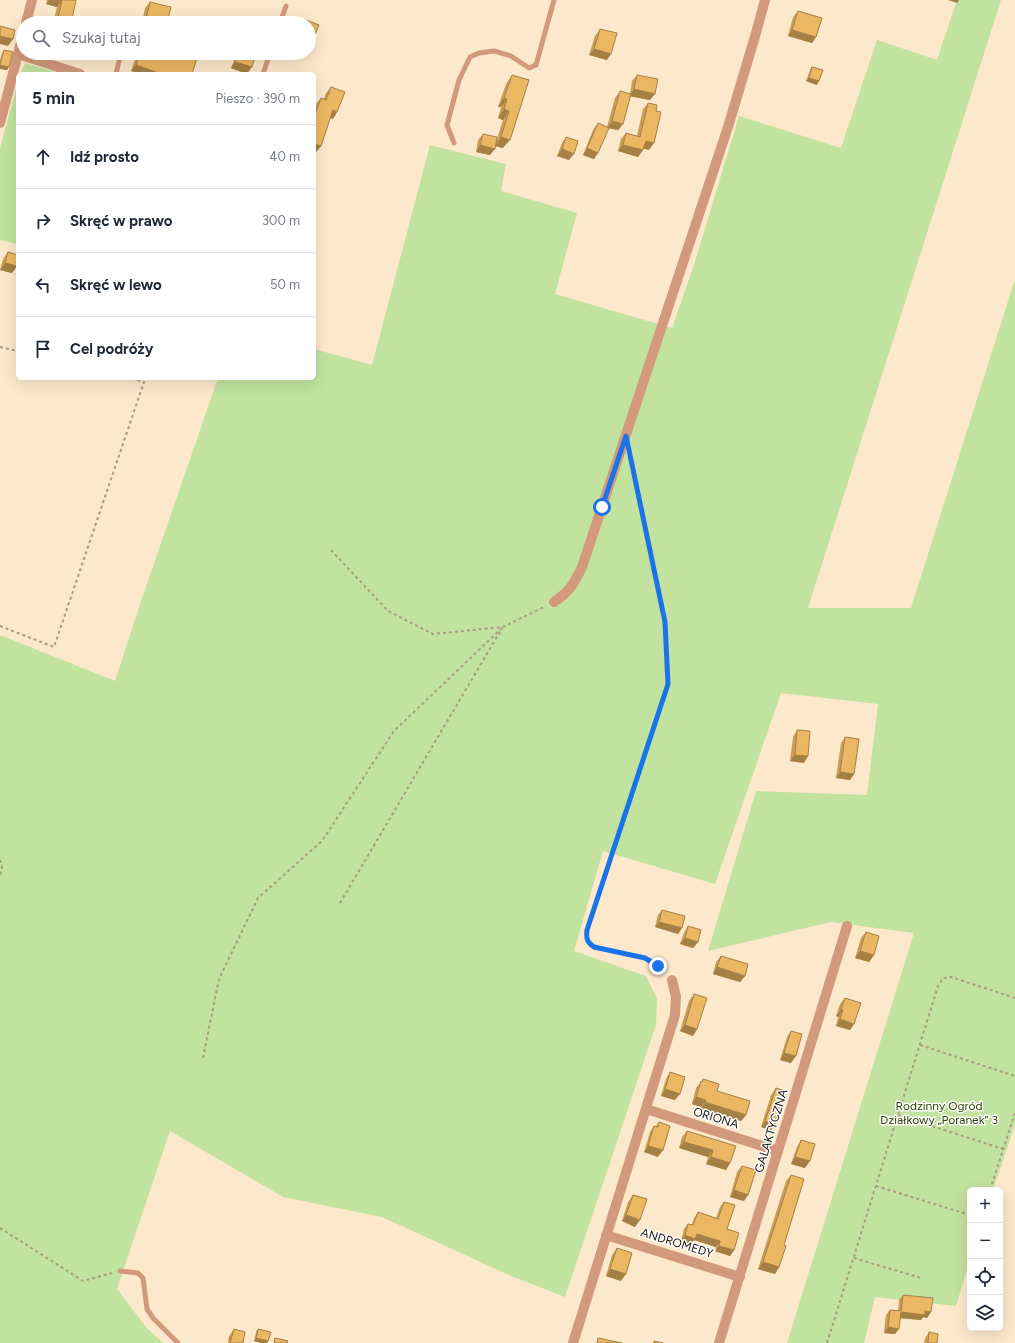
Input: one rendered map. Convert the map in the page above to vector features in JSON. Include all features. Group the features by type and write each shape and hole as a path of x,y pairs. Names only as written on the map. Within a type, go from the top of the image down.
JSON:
{"street":[{"path":"28,16 32,0"},
{"path":"554,602 565,594 575,583 582,567 728,127 765,0"},
{"path":"0,123 3,99 16,60"},
{"path":"37,60 74,72"},
{"name":"GALAKTYCZNA","path":"719,1343 847,926"},
{"path":"573,1343 675,1015 676,997 669,977"},
{"name":"ORIONA","path":"646,1109 778,1151"},
{"name":"ANDROMEDY","path":"606,1235 740,1277"}],"lane":[{"path":"454,143 447,125 459,80 470,57 478,53 494,51 511,56 529,68 536,65 554,0"},
{"path":"282,16 286,6"},
{"path":"116,72 119,60"},
{"path":"264,72 268,60"},
{"path":"120,1271 138,1273 143,1278 147,1309 153,1318 178,1343"}],"path":[{"path":"0,347 16,351"},
{"path":"0,626 54,647 144,382 137,380"},
{"path":"626,436 665,622 668,684 587,930 586,937 589,943 594,947 645,958 658,966 669,977"},
{"path":"331,550 388,611 434,634 503,627"},
{"path":"203,1058 219,979 258,898 322,840 394,731 503,627 554,602"},
{"path":"340,903 503,627"},
{"path":"0,860 2,867 0,876"},
{"path":"827,1343 938,986 943,978 951,977 1015,998"},
{"path":"920,1044 1015,1076"},
{"path":"991,1187 1015,1113"},
{"path":"898,1114 1003,1149"},
{"path":"876,1186 967,1214"},
{"path":"0,1228 83,1281 120,1271"},
{"path":"854,1258 921,1278"}],"green space":[{"name":"Rodzinny Ogród Działkowy „Poranek” 3","path":"957,0 1001,0 808,608 911,608 1015,279 1015,1125 994,1187 967,1187 967,1270 956,1306 875,1297 864,1343 787,1343 914,933 831,922 708,951 756,791 867,795 878,704 781,693 715,884 603,851 574,951 646,976 657,999 656,1025 565,1297 511,1276 382,1217 283,1197 170,1131 117,1289 146,1327 163,1343 0,1343 0,635 115,681 217,380 316,380 316,350 372,365 430,145 506,164 501,191 577,213 555,294 672,328 694,265 739,116 841,148 877,40 937,60"},
{"path":"25,63 55,72 21,72"},
{"path":"16,89 16,244 0,240 0,148"}],"building":[{"path":"62,0 76,0 73,16 59,16"},
{"path":"150,2 171,7 169,16 147,16"},
{"path":"798,11 822,18 816,37 792,30"},
{"path":"316,24 319,25 316,32"},
{"path":"0,26 15,30 13,39 0,36"},
{"path":"600,29 617,33 611,54 594,49"},
{"path":"4,50 13,52 9,67 0,65"},
{"path":"138,60 196,60 193,72 156,72 136,65"},
{"path":"236,60 254,60 252,67 235,62"},
{"path":"812,67 823,70 819,81 809,78"},
{"path":"512,75 529,80 510,140 501,137 509,111 504,109 507,99 504,98"},
{"path":"637,75 658,79 655,94 634,89"},
{"path":"331,87 345,92 337,112 333,110 321,146 316,145 316,112 321,98 326,100"},
{"path":"620,91 631,94 623,124 612,121"},
{"path":"648,103 657,105 656,111 661,112 654,143 646,141 643,150 623,145 626,133 640,137"},
{"path":"598,123 609,128 598,153 587,148"},
{"path":"483,134 497,137 495,149 480,145"},
{"path":"566,137 578,141 574,154 562,149"},
{"path":"8,252 16,254 16,266 5,263"},
{"path":"797,730 810,731 808,756 795,755"},
{"path":"845,737 859,739 854,774 840,772"},
{"path":"662,910 685,916 682,928 659,922"},
{"path":"688,926 701,930 698,942 685,938"},
{"path":"866,932 879,936 874,955 860,951"},
{"path":"721,956 748,964 745,976 717,967"},
{"path":"694,994 707,998 697,1029 685,1025"},
{"path":"845,998 861,1003 854,1024 840,1019"},
{"path":"791,1031 802,1034 796,1056 784,1053"},
{"path":"670,1072 685,1077 680,1094 665,1089"},
{"path":"703,1079 719,1084 717,1091 750,1101 746,1115 705,1102 706,1100 696,1097"},
{"path":"776,1088 785,1091 775,1124 765,1121"},
{"path":"659,1122 670,1126 663,1150 648,1146 654,1126 658,1127"},
{"path":"687,1131 736,1146 730,1163 711,1157 713,1150 684,1142"},
{"path":"801,1140 815,1144 810,1161 795,1157"},
{"path":"742,1166 756,1170 748,1195 734,1190"},
{"path":"791,1175 804,1179 784,1245 786,1246 779,1267 763,1262"},
{"path":"633,1195 647,1199 640,1220 626,1215"},
{"path":"724,1202 735,1205 727,1229 739,1233 734,1250 719,1246 720,1241 697,1234 695,1239 685,1235 688,1224 693,1225 698,1212 718,1219"},
{"path":"617,1248 632,1253 626,1274 610,1269"},
{"path":"903,1295 933,1298 931,1312 925,1311 925,1315 901,1312 899,1329 888,1327 890,1310 901,1311"},
{"path":"234,1329 245,1332 243,1343 230,1343"},
{"path":"258,1329 271,1332 268,1341 256,1338"},
{"path":"929,1332 938,1334 937,1343 928,1343"},
{"path":"275,1338 288,1341 287,1343 274,1343"},
{"path":"598,1338 622,1343 597,1343"}],"route":[{"path":"602,507 626,436 665,622 668,684 587,930 586,937 589,943 594,947 645,958 658,966"}]}
